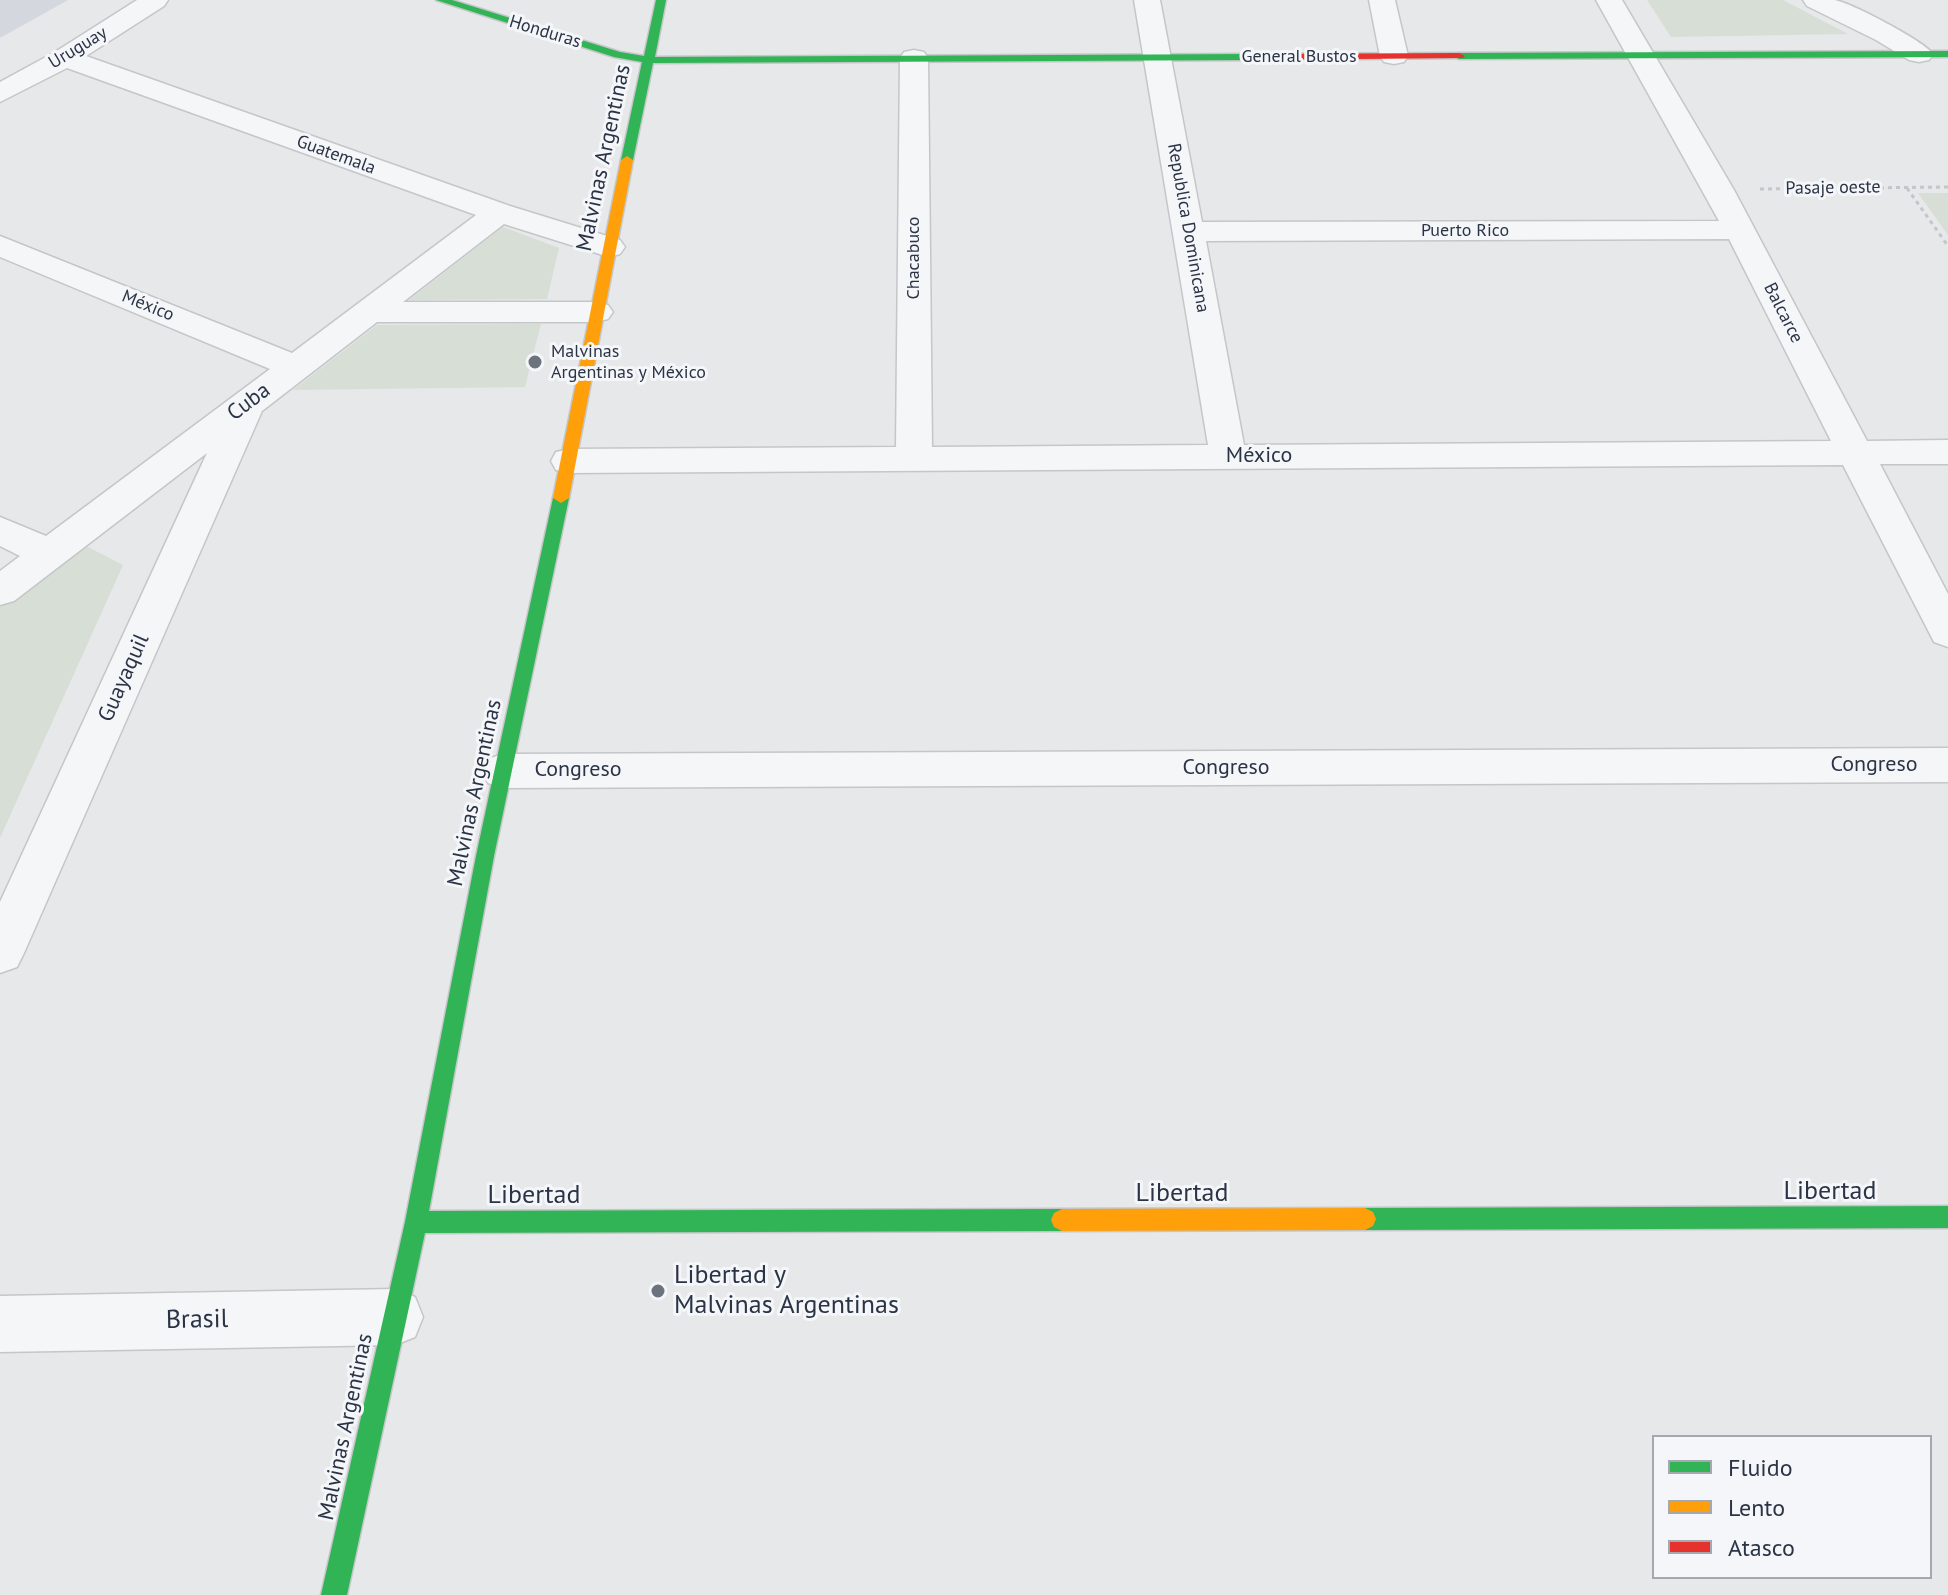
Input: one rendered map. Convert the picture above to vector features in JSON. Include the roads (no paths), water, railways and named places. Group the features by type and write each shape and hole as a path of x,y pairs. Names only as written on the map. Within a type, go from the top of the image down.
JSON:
{"street":[{"name":"Uruguay","path":"0,93 65,58 155,0"},
{"name":"Honduras","path":"441,0 618,55 650,60"},
{"name":"Malvinas Argentinas","path":"334,1595 416,1222 503,771 569,461 596,312 661,0"},
{"name":"Republica Dominicana","path":"1147,0 1228,457"},
{"path":"1382,0 1394,56"},
{"name":"Balcarce","path":"1609,0 1719,190 1948,632"},
{"path":"1816,0 1919,54"},
{"name":"General Bustos","path":"650,60 1948,54"},
{"name":"Guatemala","path":"65,58 499,213 609,247"},
{"name":"Chacabuco","path":"914,58 914,458"},
{"name":"Cuba","path":"0,591 499,213"},
{"name":"Puerto Rico","path":"1190,232 1740,230"},
{"name":"México","path":"0,246 295,367"},
{"path":"369,312 596,312"},
{"name":"Guayaquil","path":"0,953 247,404"},
{"name":"México","path":"569,461 1948,452"},
{"path":"0,530 49,554"},
{"name":"Congreso","path":"503,771 1948,765"},
{"name":"Libertad","path":"416,1222 1948,1217"},
{"name":"Brasil","path":"0,1324 395,1317"}],"place":[{"name":"Malvinas Argentinas y México","path":"535,362"},
{"name":"Libertad y Malvinas Argentinas","path":"658,1291"}]}
